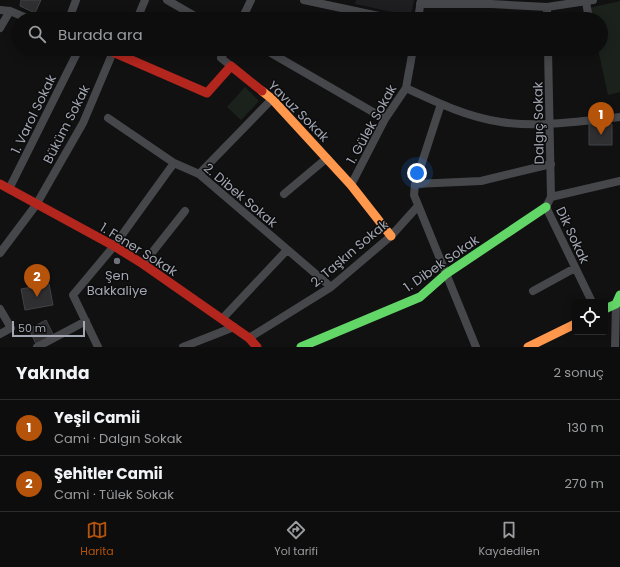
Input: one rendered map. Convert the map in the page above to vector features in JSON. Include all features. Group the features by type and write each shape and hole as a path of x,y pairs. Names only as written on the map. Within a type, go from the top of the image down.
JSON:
{"street":[{"path":"72,12 76,0"},
{"path":"140,12 145,0"},
{"path":"167,0 188,12"},
{"path":"245,12 251,0"},
{"path":"304,0 360,12"},
{"path":"419,12 420,2 491,2 547,7 589,1 589,12"},
{"path":"547,7 547,12"},
{"path":"0,10 10,12 0,28"},
{"name":"1. Varol Sokak","path":"9,189 76,56"},
{"name":"Büküm Sokak","path":"0,253 36,205 82,123 113,56"},
{"path":"126,56 207,93 231,66 221,58 222,56"},
{"path":"276,56 385,119"},
{"name":"1. Gülek Sokak","path":"351,185 385,119 406,88 411,56"},
{"name":"Dalgıç Sokak","path":"548,56 551,197"},
{"name":"Yavuz Sokak","path":"231,66 272,99 351,185 392,236"},
{"path":"406,88 470,115 501,122 550,124 620,117"},
{"path":"199,174 272,99"},
{"path":"441,104 415,184 414,194 476,347"},
{"name":"2. Dibek Sokak","path":"108,118 174,163 199,174 331,287"},
{"path":"284,194 327,158"},
{"path":"98,347 72,295 114,246 174,163"},
{"path":"415,184 481,182 551,164"},
{"name":"Dik Sokak","path":"590,299 546,207 551,197 620,181"},
{"name":"1. Fener Sokak","path":"0,184 36,205 114,246 143,264 249,338 256,347"},
{"name":"2. Taşkın Sokak","path":"249,338 331,287 392,236 418,206"},
{"name":"1. Dibek Sokak","path":"301,347 420,297 446,274 546,207"},
{"path":"143,264 185,211"},
{"path":"222,319 287,250"},
{"path":"533,291 575,268"},
{"path":"617,345 616,304 620,295"},
{"path":"608,308 616,304"},
{"path":"0,309 11,328 0,334"},
{"path":"37,347 86,321"},
{"path":"528,347 572,325"},
{"path":"183,347 234,327"}],"shaded area":[{"path":"356,0 414,0 412,12 392,12 355,4"},
{"path":"620,1 620,92 608,95 600,56 608,56 608,12 590,12 589,8"},
{"path":"245,87 259,101 241,120 227,107"}],"building":[{"path":"21,0 41,0 35,12 20,6"},
{"path":"589,124 612,124 612,145 589,145"},
{"path":"49,284 53,305 25,310 21,289"},
{"path":"46,320 54,336 36,344 29,329"}],"traffic: fast":[{"path":"301,347 420,297 446,274 546,207"},
{"path":"608,308 616,304 620,295"}],"traffic: slow":[{"path":"262,91 272,99 351,185 391,236"},
{"path":"528,347 572,325"}],"traffic: jam":[{"path":"122,56 207,93 231,66 262,91"},
{"path":"0,184 114,246 143,264 249,338 257,347"}],"place":[{"name":"Yeşil Camii","path":"601,135"},
{"name":"Şen Bakkaliye","path":"117,261"},
{"name":"Şehitler Camii","path":"37,297"}]}
